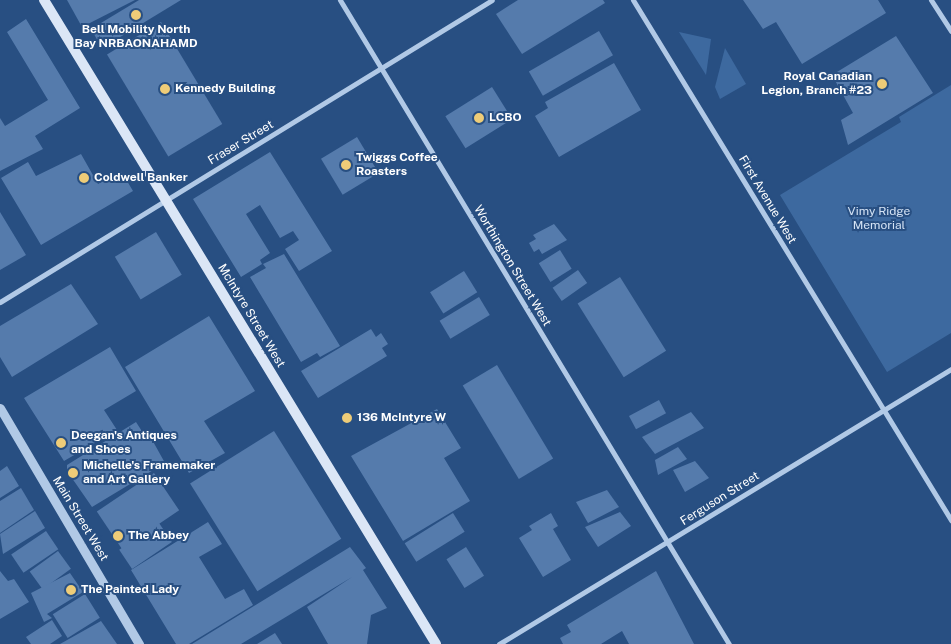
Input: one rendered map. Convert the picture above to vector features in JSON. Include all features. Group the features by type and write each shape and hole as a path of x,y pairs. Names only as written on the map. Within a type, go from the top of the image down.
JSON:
{"main road":[{"name":"McIntyre Street West","path":"44,0 436,644"}],"street":[{"name":"Worthington Street West","path":"340,0 729,644"},
{"name":"Fraser Street","path":"0,302 492,0"},
{"name":"First Avenue West","path":"633,0 951,520"},
{"path":"931,0 951,31"},
{"name":"Ferguson Street","path":"499,644 951,370"},
{"name":"Main Street West","path":"0,408 139,644"}],"green space":[{"path":"679,32 711,39 706,75"},
{"path":"725,48 746,84 720,99 715,87"},
{"name":"Vimy Ridge Memorial","path":"951,85 951,333 887,372 780,195 901,122 899,117"}],"building":[{"path":"67,0 135,0 82,27"},
{"name":"Bell Mobility North Bay NRBAONAHAMD","path":"139,0 181,0 102,48 91,29"},
{"path":"518,0 603,0 605,3 522,54 496,14"},
{"path":"743,0 878,0 886,13 802,64 776,22 763,29"},
{"path":"26,19 80,108 35,136 43,149 0,171 0,118 5,126 48,100 7,32"},
{"name":"Kennedy Building","path":"161,22 222,124 168,156 107,54"},
{"path":"599,31 613,55 543,96 529,72"},
{"name":"Royal Canadian Legion, Branch #23","path":"896,36 933,93 848,145 841,120 853,113 832,75"},
{"path":"614,63 641,110 559,157 535,116 548,108 545,102"},
{"name":"LCBO","path":"492,87 512,119 465,148 445,116"},
{"path":"357,137 379,173 343,195 321,159"},
{"path":"270,152 332,251 299,271 285,249 299,240 293,231 280,238 260,205 246,214 270,253 260,260 262,264 241,277 193,199"},
{"path":"81,154 98,184 121,171 133,191 41,245 1,178 28,162 36,176"},
{"path":"0,212 26,255 0,270"},
{"path":"554,224 567,240 542,254 539,249 534,252 529,243 536,239 533,235"},
{"path":"156,232 182,275 141,300 115,257"},
{"path":"560,250 572,269 550,282 539,263"},
{"path":"284,254 340,346 320,357 317,353 301,362 250,277 266,268 263,264"},
{"path":"578,270 587,283 562,301 553,288"},
{"path":"464,271 477,292 443,313 430,292"},
{"path":"620,277 666,351 624,377 578,303"},
{"path":"71,284 98,324 12,377 0,357 0,326"},
{"path":"479,297 490,315 450,339 440,321"},
{"path":"209,316 255,391 204,421 225,453 189,473 125,367"},
{"path":"371,329 376,337 381,333 388,344 382,348 387,356 318,398 301,371"},
{"path":"110,347 136,391 104,410 117,430 64,461 24,398"},
{"path":"497,365 553,458 519,479 463,386"},
{"path":"659,400 666,413 636,429 629,416"},
{"path":"437,409 461,448 444,458 470,501 403,541 351,456"},
{"path":"691,412 704,428 655,454 642,437"},
{"path":"136,422 147,439 150,436 165,463 92,507 67,471 67,465"},
{"path":"274,431 341,539 257,591 190,483"},
{"path":"678,447 687,459 658,475 655,460"},
{"path":"695,461 709,478 685,492 673,470"},
{"path":"7,466 19,486 0,498 0,471"},
{"path":"154,473 179,510 122,549 97,512"},
{"path":"21,488 34,510 0,533 0,501"},
{"path":"607,490 619,507 588,523 576,502"},
{"path":"35,511 45,528 3,554 0,534"},
{"path":"620,512 631,526 598,547 585,527"},
{"path":"453,513 465,532 416,562 405,543"},
{"path":"551,513 558,526 553,529 571,560 543,577 519,538 532,530 529,526"},
{"path":"208,522 222,544 199,557 225,599 244,589 253,605 189,644 176,644 131,570"},
{"path":"159,523 172,542 132,569 119,550"},
{"path":"46,531 58,549 23,573 11,554"},
{"path":"350,547 366,568 363,570 387,608 371,615 367,644 328,644 307,607 352,577 241,644 192,644"},
{"path":"466,547 484,576 465,588 446,559"},
{"path":"58,551 71,569 43,589 30,572"},
{"path":"0,571 8,581 14,579 29,602 0,619"},
{"path":"656,571 694,644 629,644 622,631 601,644 563,644 560,638 571,632 567,625"},
{"path":"70,573 83,592 47,614 52,618 44,622 31,593"},
{"path":"85,594 100,618 68,638 53,614"},
{"path":"52,620 62,636 50,644 31,644 26,637"},
{"path":"101,621 117,644 60,644"},
{"path":"275,633 282,644 257,644"}],"place":[{"name":"Bell Mobility North Bay NRBAONAHAMD","path":"136,15"},
{"name":"Royal Canadian Legion, Branch #23","path":"882,84"},
{"name":"Kennedy Building","path":"165,89"},
{"name":"LCBO","path":"479,118"},
{"name":"Twiggs Coffee Roasters","path":"346,165"},
{"name":"Coldwell Banker","path":"84,178"},
{"name":"136 McIntyre W","path":"347,418"},
{"name":"Deegan's Antiques and Shoes","path":"61,443"},
{"name":"Michelle's Framemaker and Art Gallery","path":"73,473"},
{"name":"The Abbey","path":"118,536"},
{"name":"The Painted Lady","path":"71,590"}]}
